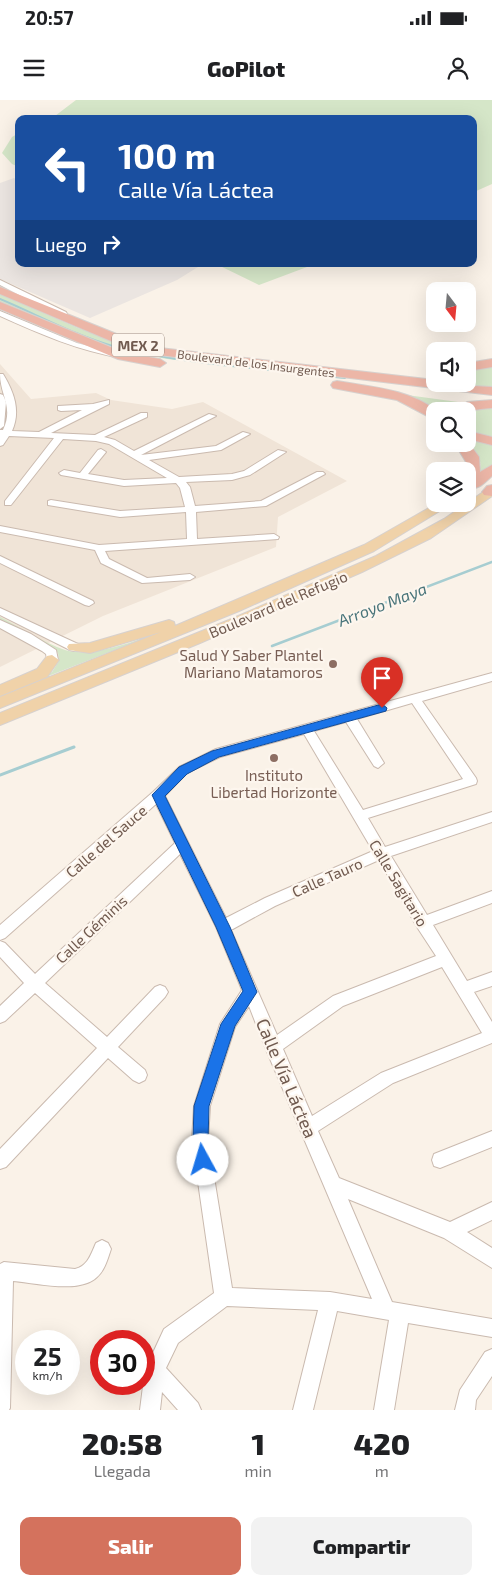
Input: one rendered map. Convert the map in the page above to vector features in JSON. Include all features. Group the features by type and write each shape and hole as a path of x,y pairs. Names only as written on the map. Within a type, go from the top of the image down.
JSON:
{"highway":[{"name":"Boulevard de los Insurgentes","path":"0,290 73,322 115,338 158,351 280,371 342,384 492,404"},
{"name":"Boulevard de los Insurgentes","path":"0,305 122,356 170,364 280,371 492,391"},
{"path":"476,366 492,363"},
{"path":"280,371 426,373"},
{"path":"342,384 492,396"},
{"path":"342,384 409,400 426,408"},
{"path":"476,405 492,404"},
{"path":"476,437 492,440"},
{"path":"476,480 492,469"}],"main road":[{"name":"Boulevard del Refugio","path":"0,719 258,614 389,555 447,522 491,490"},
{"name":"Boulevard del Refugio","path":"0,703 234,608 369,548 431,512"},
{"path":"74,647 90,648 197,616 234,608"},
{"path":"0,691 42,673 52,660"}],"street":[{"path":"0,282 73,322"},
{"path":"0,313 67,343 98,353 122,356"},
{"path":"0,376 13,400 12,420 0,443"},
{"path":"0,397 2,402 0,426"},
{"path":"42,434 65,420 106,402"},
{"path":"65,420 60,406 94,407"},
{"path":"96,438 144,415"},
{"path":"137,457 212,416"},
{"path":"4,433 61,435 96,438 112,442 178,480 189,496 192,543"},
{"path":"137,457 218,448 246,434"},
{"path":"8,503 61,435"},
{"path":"82,476 101,452"},
{"path":"64,473 124,483 232,477 247,473 281,452"},
{"path":"51,503 120,514 263,504 320,474"},
{"path":"0,528 99,548 274,537"},
{"path":"99,548 105,561 146,581 190,577"},
{"path":"0,559 89,603"},
{"path":"0,611 74,647"},
{"path":"0,624 21,632 52,653 52,660"},
{"name":"Calle del Sauce","path":"0,934 158,795 183,770 216,754 492,677"},
{"path":"359,816 471,781 415,699"},
{"path":"349,717 378,763"},
{"name":"Calle Sagitario","path":"307,729 380,854 492,1036"},
{"name":"Calle Vía Láctea","path":"158,795 223,927 308,1128 393,1310"},
{"name":"Calle Tauro","path":"223,927 270,902 380,854 492,817"},
{"name":"Calle Géminis","path":"0,1016 183,843"},
{"path":"422,923 492,898"},
{"path":"0,947 34,982 139,1075"},
{"path":"273,1047 338,1001 446,959"},
{"path":"464,989 492,979"},
{"path":"0,1161 160,992"},
{"path":"224,1297 200,1140 202,1106 228,1024 250,992"},
{"path":"308,1128 387,1078 492,1036"},
{"path":"440,1160 492,1139"},
{"path":"334,1185 450,1231 492,1259"},
{"path":"450,1231 492,1211"},
{"path":"0,1408 4,1271 75,1278 85,1276 93,1271 102,1250"},
{"path":"191,1410 155,1370 171,1336 224,1297 330,1301 492,1328"},
{"path":"303,1410 330,1301"},
{"path":"384,1410 393,1310"},
{"path":"465,1410 467,1397 492,1358"},
{"path":"150,1410 152,1395"}],"shaded area":[{"path":"15,179 15,267 198,267 177,280 90,318 0,279 0,183"},
{"path":"0,364 31,399 96,393 111,400 172,409 203,402 347,481 278,517 276,547 103,616 0,667"}],"green space":[{"path":"76,100 492,100 492,184 477,191 477,115 56,115"},
{"path":"15,135 15,165 2,153"},
{"path":"222,267 307,267 259,285"},
{"path":"0,294 78,328 141,350 188,359 359,378 332,378 167,359 120,350 0,303"},
{"path":"492,365 492,389 476,387 476,368"},
{"path":"392,393 458,402 426,402 426,408"},
{"path":"476,409 492,409 492,438 476,435"},
{"path":"476,440 492,443 492,465 476,479 480,468 476,452"},
{"path":"0,617 49,643 65,650 78,652 126,644 186,622 0,695 52,672 59,661 58,653 52,648 0,619"}],"waterway":[{"path":"0,299 72,331 116,347 200,362 345,378"},
{"name":"Arroyo Maya","path":"272,646 492,562"},
{"name":"Arroyo Maya","path":"0,775 74,747"}],"place":[{"name":"Salud Y Saber Plantel Mariano Matamoros","path":"333,664"},
{"name":"Instituto Libertad Horizonte","path":"274,758"}],"route":[{"path":"203,1160 200,1140 202,1106 228,1024 250,992 223,927 158,795 183,770 216,754 382,708"}]}
